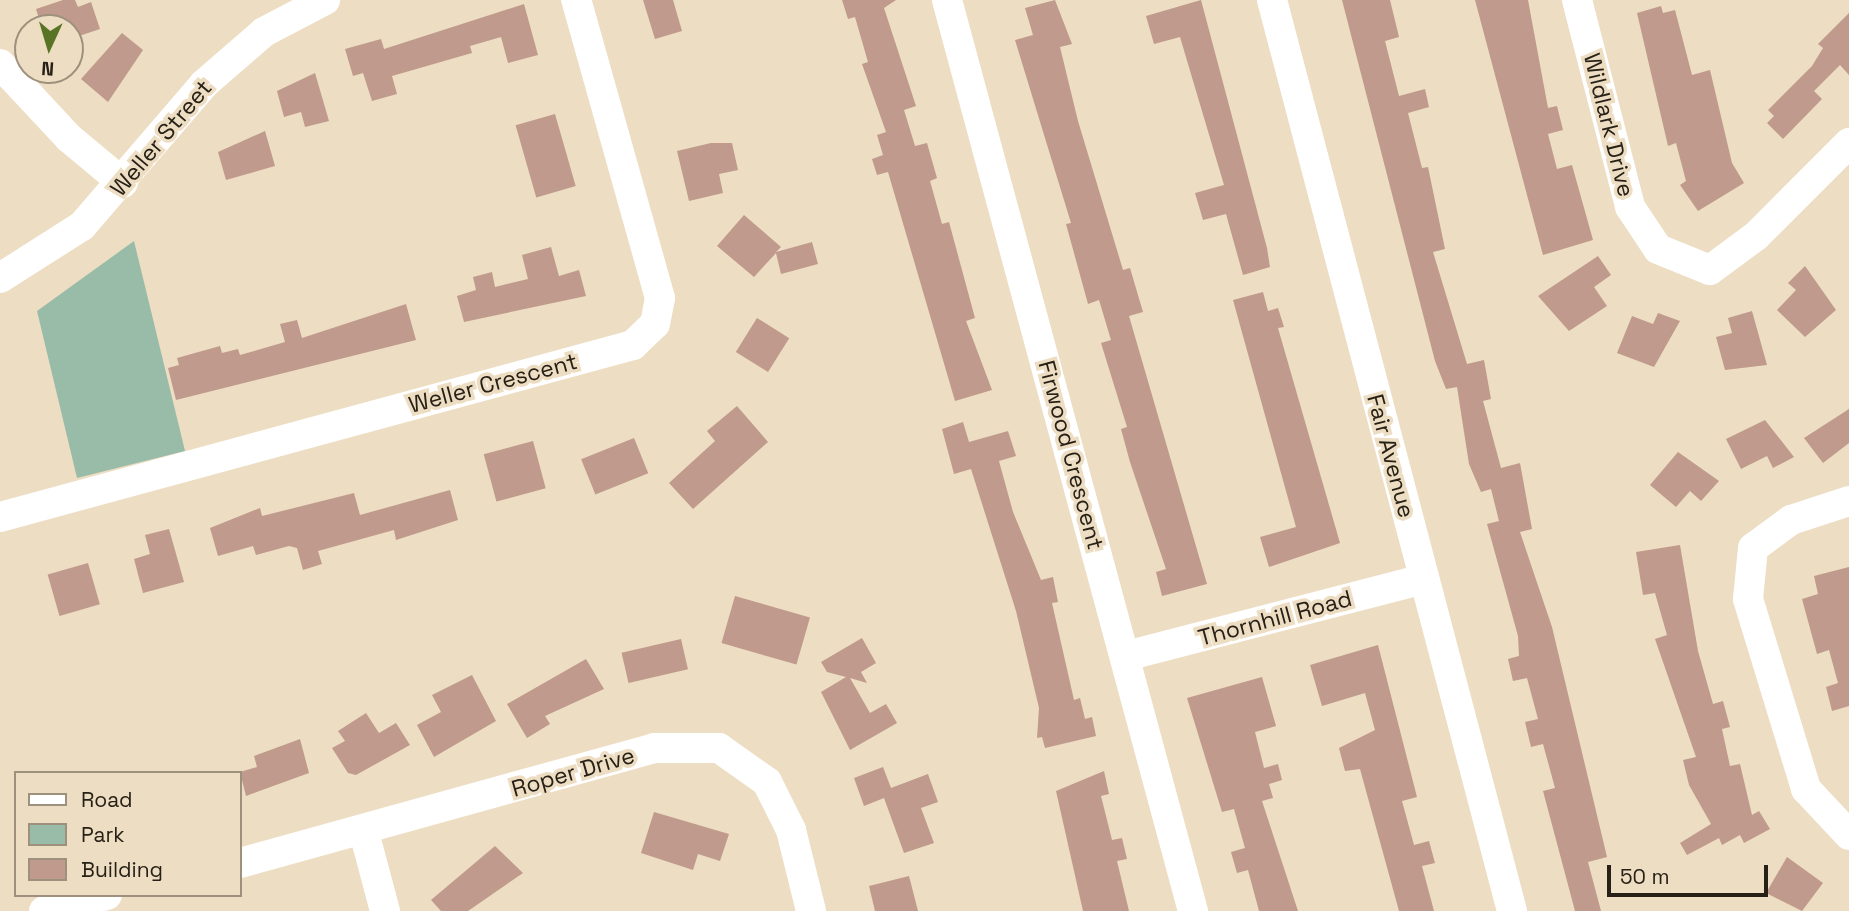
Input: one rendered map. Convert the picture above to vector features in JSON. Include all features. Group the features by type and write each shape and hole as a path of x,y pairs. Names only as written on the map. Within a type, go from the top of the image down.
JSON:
{"street":[{"name":"Weller Street","path":"0,278 82,226 123,183 204,84 264,32 325,0"},
{"name":"Weller Crescent","path":"0,517 633,345 655,324 660,298 576,0"},
{"name":"Firwood Crescent","path":"947,0 1193,911"},
{"name":"Fair Avenue","path":"1272,0 1512,911"},
{"name":"Wildlark Drive","path":"1577,0 1630,207 1658,249 1710,270 1756,236 1849,143"},
{"path":"0,64 69,138 123,183"},
{"path":"1849,501 1791,520 1753,548 1748,599 1806,789 1849,835"},
{"name":"Thornhill Road","path":"1126,656 1423,579"},
{"name":"Roper Drive","path":"242,862 364,832 654,748 719,748 767,782 791,830 811,911"},
{"path":"364,832 385,911"},
{"path":"44,911 99,897"}],"green space":[{"path":"134,241 185,451 77,478 37,311"}],"building":[{"path":"63,0 75,0 78,7 91,2 100,29 84,34 84,14 38,14 36,9"},
{"path":"643,0 673,0 682,31 655,39"},
{"path":"842,0 896,0 884,8 916,106 904,110 915,146 927,143 937,178 930,181 942,224 949,222 975,318 966,321 992,390 955,401 888,172 877,175 872,159 883,155 877,135 886,132 862,64 868,62 855,17 848,19"},
{"path":"1055,0 1072,44 1060,47 1078,121 1123,270 1130,268 1143,312 1129,316 1207,584 1162,596 1156,572 1166,569 1130,462 1121,429 1127,427 1101,343 1111,340 1099,300 1088,304 1066,224 1071,223 1015,40 1033,35 1025,8"},
{"path":"1201,0 1270,267 1243,275 1226,214 1203,220 1195,193 1224,185 1180,37 1154,44 1146,16"},
{"path":"1342,0 1390,0 1399,37 1385,41 1399,96 1425,89 1429,107 1408,113 1422,168 1428,167 1445,249 1433,252 1467,364 1484,360 1491,399 1483,401 1501,468 1520,463 1532,529 1520,532 1552,627 1607,857 1588,862 1601,911 1575,911 1543,791 1555,788 1543,744 1531,747 1525,722 1538,719 1527,678 1513,681 1508,659 1519,656 1518,636 1487,524 1499,521 1491,489 1481,492 1469,464 1457,387 1446,389 1435,361"},
{"path":"1475,0 1528,0 1548,108 1557,106 1563,130 1548,134 1557,169 1572,165 1593,240 1543,255"},
{"path":"524,4 538,55 508,63 501,37 470,46 472,53 392,76 397,94 372,101 363,73 353,76 345,49 381,39 384,49"},
{"path":"1661,6 1663,13 1675,10 1692,75 1710,70 1732,163 1744,183 1698,211 1680,185 1686,181 1676,143 1668,146 1637,13"},
{"path":"1849,13 1849,75 1840,65 1814,91 1822,99 1783,139 1767,123 1774,116 1768,110 1812,66 1823,48 1818,44"},
{"path":"122,33 143,50 108,102 84,82 84,76"},
{"path":"315,73 329,121 305,127 301,112 284,117 277,91"},
{"path":"555,114 576,186 536,197 516,125"},
{"path":"265,131 275,166 226,180 218,152"},
{"path":"711,143 732,143 738,170 719,174 723,193 689,201 677,151"},
{"path":"744,215 781,247 776,252 812,242 818,264 781,274 776,253 754,277 717,246"},
{"path":"551,247 559,276 579,270 586,296 464,322 457,296 476,290 473,277 492,272 495,287 528,279 522,255"},
{"path":"1598,256 1611,275 1594,287 1607,306 1569,331 1538,296"},
{"path":"1805,266 1836,310 1805,337 1777,310 1796,290 1788,283"},
{"path":"1263,292 1268,311 1278,308 1284,327 1278,328 1340,543 1269,567 1260,537 1296,527 1233,300"},
{"path":"406,304 416,340 176,400 168,368 179,365 177,358 220,346 222,353 238,349 240,355 285,342 280,324 297,320 302,338"},
{"path":"1752,311 1767,365 1725,370 1716,337 1732,333 1728,318"},
{"path":"1658,313 1680,321 1654,367 1617,353 1632,316 1653,324"},
{"path":"757,318 789,338 768,372 736,352"},
{"path":"737,406 768,442 693,509 669,483 715,441 707,431"},
{"path":"1849,409 1849,443 1823,463 1804,438"},
{"path":"1765,420 1794,457 1773,468 1767,456 1741,469 1726,439"},
{"path":"963,422 969,442 1008,431 1016,456 999,461 1013,512 1041,580 1053,577 1058,602 1052,603 1074,700 1080,698 1085,719 1092,717 1096,736 1045,748 1042,737 1037,738 1039,708 1016,611 971,469 954,474 942,429"},
{"path":"634,438 648,473 595,495 581,459"},
{"path":"533,441 546,488 496,502 484,454"},
{"path":"1678,452 1719,481 1701,501 1690,491 1676,507 1650,485"},
{"path":"450,490 458,520 396,540 394,530 318,551 322,564 303,570 297,548 289,546 256,555 253,546 218,556 210,528 260,508 262,516 354,493 360,515"},
{"path":"169,529 184,582 143,593 134,559 150,554 145,535"},
{"path":"1680,545 1698,651 1713,704 1723,701 1730,727 1722,729 1730,766 1740,764 1752,815 1759,811 1770,829 1744,843 1740,835 1722,845 1719,838 1687,855 1680,843 1711,824 1689,785 1683,760 1696,757 1655,639 1667,635 1655,593 1643,595 1636,552"},
{"path":"88,563 100,604 59,616 48,575"},
{"path":"1849,567 1849,706 1832,711 1826,687 1838,683 1829,650 1817,654 1802,599 1818,594 1814,576"},
{"path":"735,596 810,617 796,665 721,643"},
{"path":"862,638 876,663 861,672 867,683 850,678 870,713 886,704 897,723 850,750 821,692 846,677 827,672 821,662"},
{"path":"681,639 688,669 629,683 622,653"},
{"path":"1378,645 1417,797 1402,801 1414,845 1429,841 1435,863 1422,866 1434,911 1399,911 1360,769 1345,771 1339,748 1375,730 1365,693 1322,706 1310,665"},
{"path":"586,659 604,689 545,716 550,724 527,738 507,704"},
{"path":"472,675 496,721 434,757 417,725 441,712 432,695"},
{"path":"1262,677 1276,726 1255,732 1264,768 1278,764 1282,780 1269,784 1273,798 1262,801 1298,911 1259,911 1248,870 1237,873 1231,852 1245,848 1234,809 1222,812 1187,698"},
{"path":"366,713 379,733 396,723 410,745 356,775 348,773 332,748 345,741 338,731"},
{"path":"300,739 309,773 246,796 242,771 257,767 254,756"},
{"path":"883,767 891,788 928,774 938,802 921,808 934,843 904,853 884,798 864,806 854,778"},
{"path":"1104,771 1109,794 1101,796 1112,840 1122,838 1127,859 1117,861 1129,911 1083,911 1056,791"},
{"path":"654,812 729,834 720,861 698,854 693,870 641,853"},
{"path":"495,846 523,873 468,911 441,911 431,900"},
{"path":"1787,857 1823,883 1802,911 1766,893"},
{"path":"909,876 918,911 875,911 869,886"}]}
